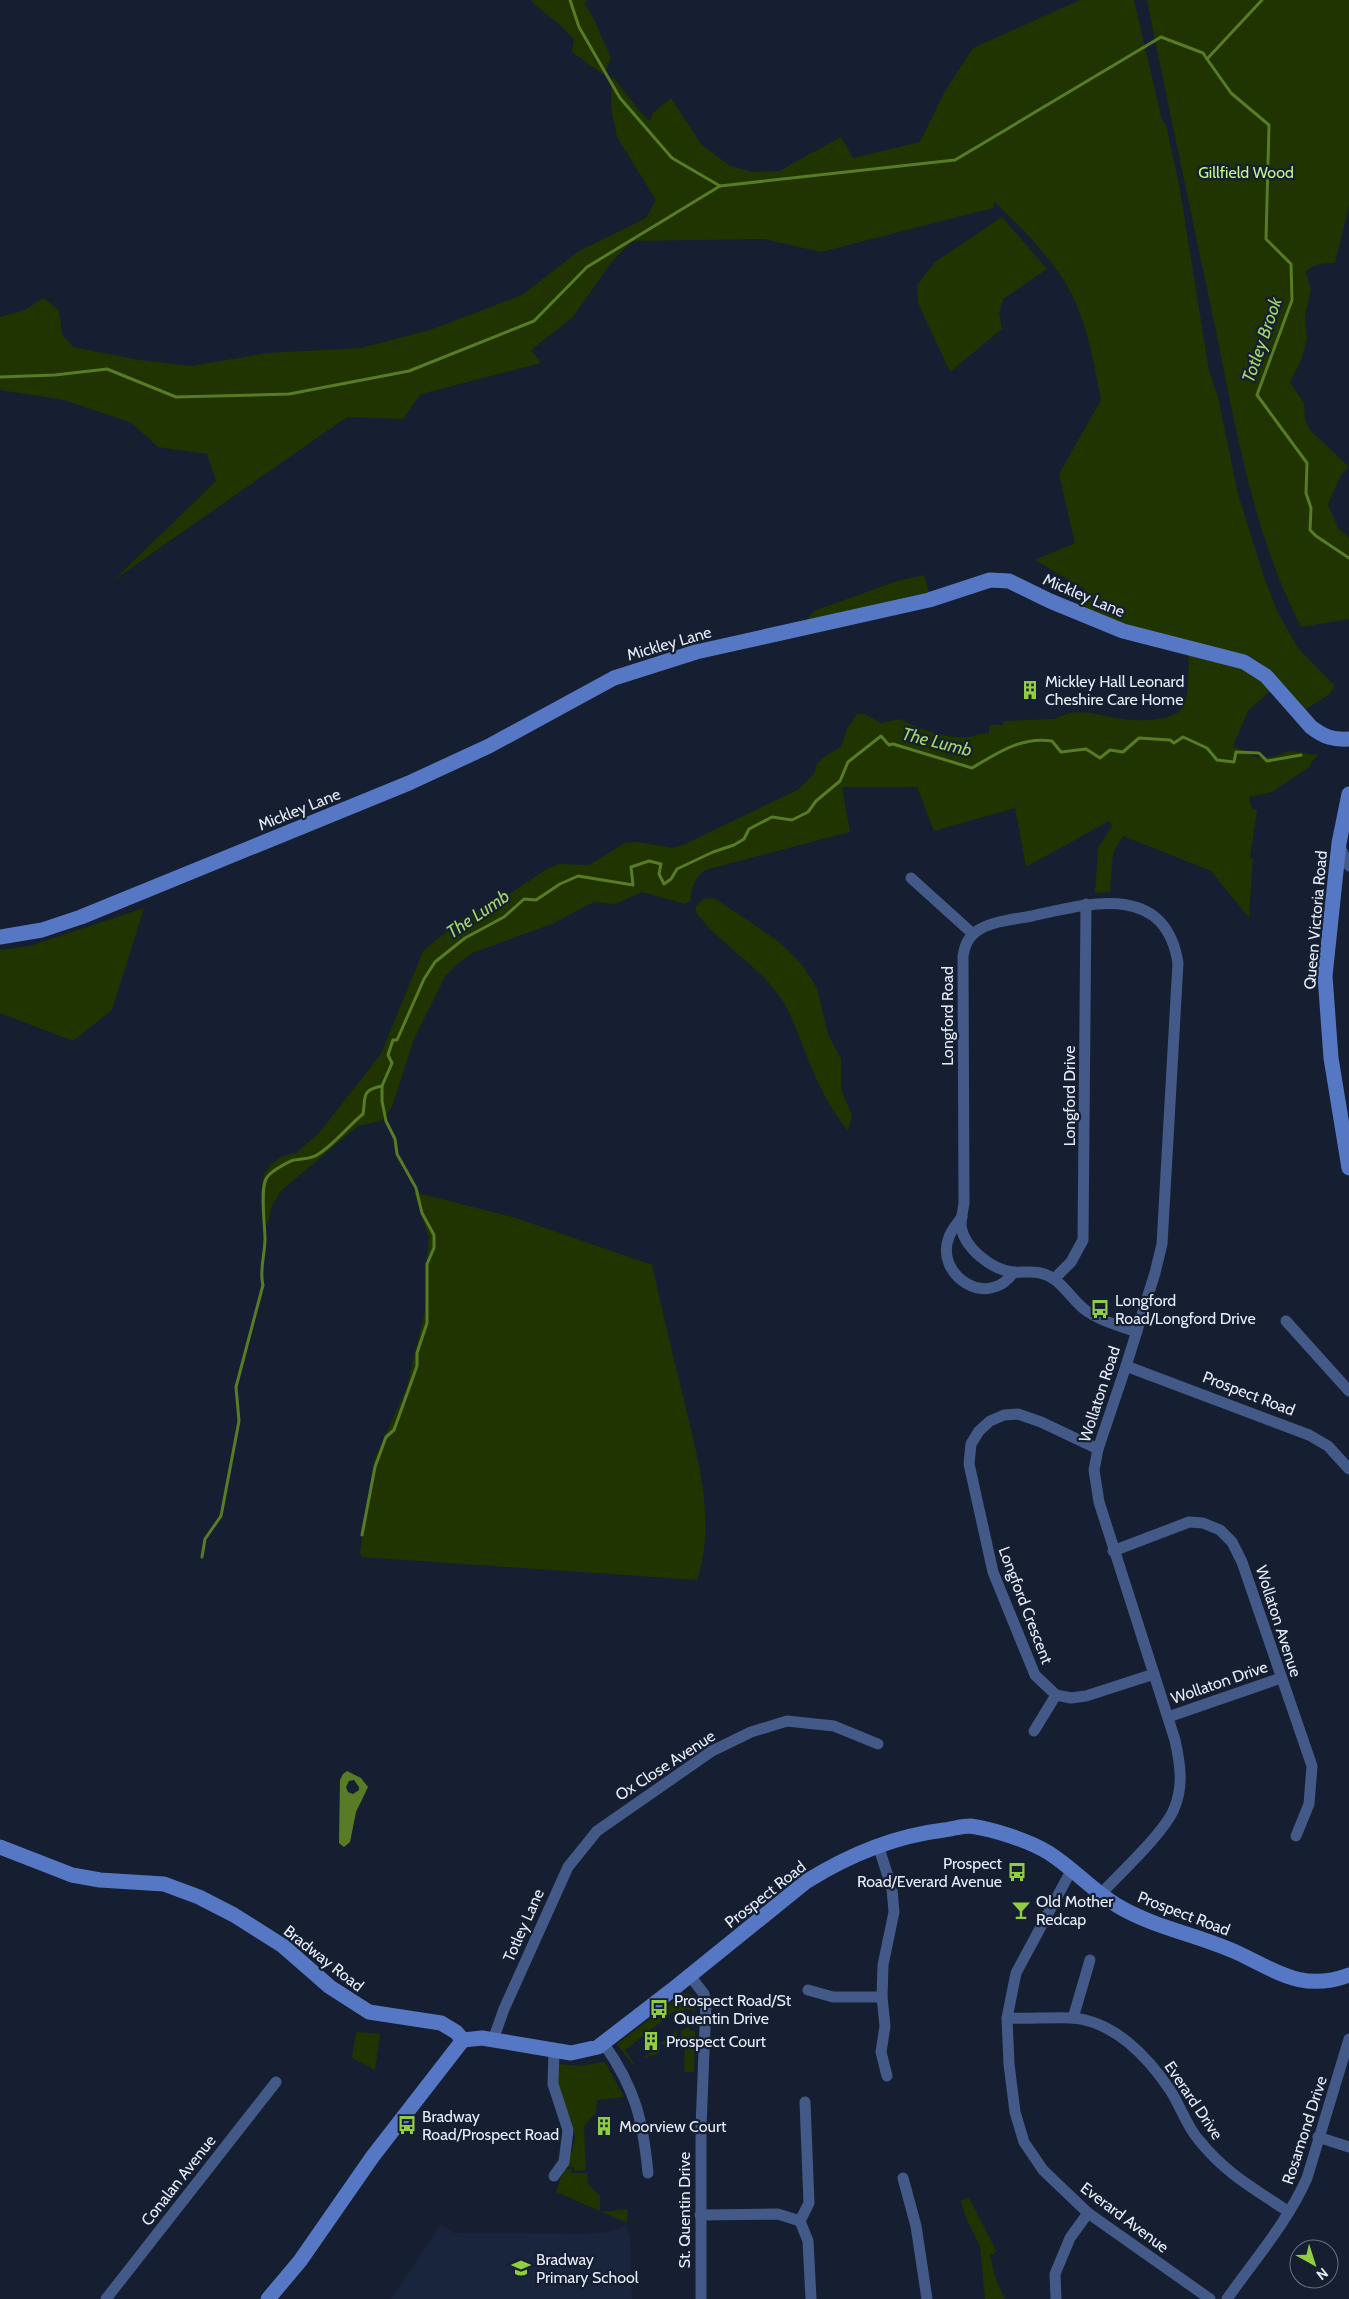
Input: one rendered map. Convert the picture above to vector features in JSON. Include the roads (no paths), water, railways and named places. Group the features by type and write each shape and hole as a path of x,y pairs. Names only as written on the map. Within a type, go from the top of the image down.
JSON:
{"street":[{"name":"Mickley Lane","path":"0,937 42,930 90,914 409,783 489,746 614,678 641,668 696,652 929,600 990,580 1009,581 1050,601 1123,631 1244,662 1266,676 1311,727 1319,733 1334,740 1349,739"},
{"name":"Queen Victoria Road","path":"1349,794 1338,843 1325,976 1331,1058 1349,1168"},
{"path":"1338,843 1349,866"},
{"path":"911,878 973,934 985,926 1086,904"},
{"name":"Wollaton Road","path":"1086,904 1106,902 1140,909 1153,915 1168,932 1175,946 1178,963 1162,1244 1137,1332 1098,1449 1094,1470 1095,1487 1113,1551 1168,1718 1180,1764 1180,1784 1174,1809 1160,1830 1101,1894"},
{"name":"Longford Drive","path":"1054,1279 1071,1262 1083,1240 1086,904"},
{"name":"Longford Road","path":"973,934 964,946 963,956 964,1203 961,1226 964,1236 971,1246 1001,1270 1014,1272 1037,1271 1054,1279 1086,1310 1137,1332"},
{"name":"Longford Road","path":"962,1217 948,1238 947,1246 947,1256 951,1266 961,1280 976,1289 986,1289 997,1287 1007,1282 1014,1272"},
{"path":"1286,1321 1349,1392"},
{"name":"Prospect Road","path":"1126,1366 1309,1435 1328,1446 1349,1469"},
{"name":"Longford Crescent","path":"1056,1695 1035,1675 993,1572 968,1464 972,1444 979,1431 990,1421 1004,1415 1018,1414 1041,1422 1098,1449"},
{"name":"Wollaton Avenue","path":"1113,1551 1189,1522 1203,1523 1220,1530 1232,1542 1242,1562 1312,1766 1309,1804 1296,1836"},
{"path":"1034,1731 1056,1695 1071,1698 1086,1696 1154,1674"},
{"name":"Wollaton Drive","path":"1168,1718 1281,1678"},
{"name":"Ox Close Avenue","path":"597,1831 712,1751 751,1732 787,1721 834,1726 874,1739"},
{"name":"Prospect Road","path":"463,2040 482,2038 554,2051 582,2052 604,2044 806,1881 826,1869 878,1845 920,1833 969,1826 1017,1839 1047,1852 1072,1869 1101,1894 1142,1919 1217,1945 1301,1982 1320,1982 1349,1975"},
{"name":"Totley Lane","path":"493,2040 504,2009 568,1866 597,1831"},
{"path":"878,1845 892,1889 894,1912 882,1965 882,1997 885,2026 882,2052 887,2076"},
{"name":"Bradway Road","path":"0,1847 72,1875 100,1880 164,1884 200,1897 234,1915 283,1946 330,1987 369,2012 441,2023 456,2032 463,2040"},
{"name":"Everard Avenue","path":"1072,1869 1016,1973 1007,2018 1009,2064 1016,2112 1024,2142 1043,2170 1088,2213 1210,2299"},
{"path":"1073,2018 1090,1960"},
{"name":"St. Quentin Drive","path":"690,1976 706,2001 702,2074 701,2299"},
{"path":"808,1990 832,1997 882,1997"},
{"name":"Everard Drive","path":"1007,2018 1073,2018 1104,2027 1133,2046 1161,2077 1180,2106 1196,2137 1220,2166 1238,2180 1289,2212"},
{"name":"Rosamond Drive","path":"1227,2299 1289,2212 1307,2178 1349,2039"},
{"path":"268,2299 305,2255 373,2156 463,2040"},
{"path":"604,2044 623,2072 638,2108 644,2135 648,2173"},
{"path":"554,2051 552,2084 568,2130 564,2162 554,2176"},
{"name":"Conalan Avenue","path":"106,2299 276,2082"},
{"path":"804,2102 809,2203 800,2221 808,2241 811,2299"},
{"path":"1318,2137 1349,2148"},
{"path":"903,2178 916,2226 927,2299"},
{"path":"1056,2299 1055,2274 1070,2238 1088,2213"},
{"path":"700,2215 778,2214 800,2221"}],"waterway":[{"path":"570,0 579,27 620,98 672,158 720,186 955,160 1161,37 1203,53 1207,59"},
{"name":"Totley Brook","path":"1262,0 1207,59 1231,93 1269,125 1266,239 1291,264 1292,300 1257,395 1307,463 1306,493 1311,508 1310,530 1349,558"},
{"path":"0,377 55,375 107,369 176,397 289,394 409,371 534,321 587,267 720,186"},
{"name":"The Lumb","path":"362,1535 375,1467 386,1437 394,1430 417,1366 417,1353 427,1323 427,1264 434,1248 434,1235 422,1213 416,1188 397,1154 395,1139 386,1121 382,1101 382,1086 392,1063 388,1055 393,1040 397,1040 424,979 435,962 465,938 504,917 524,899 536,900 560,884 578,876 633,885 631,867 649,861 661,864 659,874 664,884 671,879 677,869 713,852 734,845 744,839 749,829 772,817 792,820 808,812 816,801 840,781 848,762 881,736 889,745 893,744 972,768 1010,747 1020,743 1041,740 1052,741 1061,752 1086,749 1100,758 1110,750 1123,752 1139,738 1170,740 1174,743 1183,737 1207,748 1217,760 1234,762 1236,752 1259,753 1267,761 1301,755"},
{"path":"202,1557 205,1539 221,1516 239,1421 236,1387 263,1285 262,1269 265,1239 264,1184 268,1176 284,1164 294,1160 314,1157 323,1151 363,1114 367,1092 382,1086"}],"place":[{"name":"Mickley Hall Leonard Cheshire Care Home","path":"1030,690"},
{"name":"Longford Road/Longford Drive","path":"1100,1309"},
{"name":"Prospect Road/Everard Avenue","path":"1017,1872"},
{"name":"Old Mother Redcap","path":"1021,1910"},
{"name":"Prospect Road/St Quentin Drive","path":"659,2009"},
{"name":"Prospect Court","path":"651,2041"},
{"name":"Bradway Road/Prospect Road","path":"407,2125"},
{"name":"Moorview Court","path":"604,2126"},
{"name":"Bradway Primary School","path":"521,2268"}],"park label":[{"name":"Gillfield Wood","path":"1246,172"}]}
